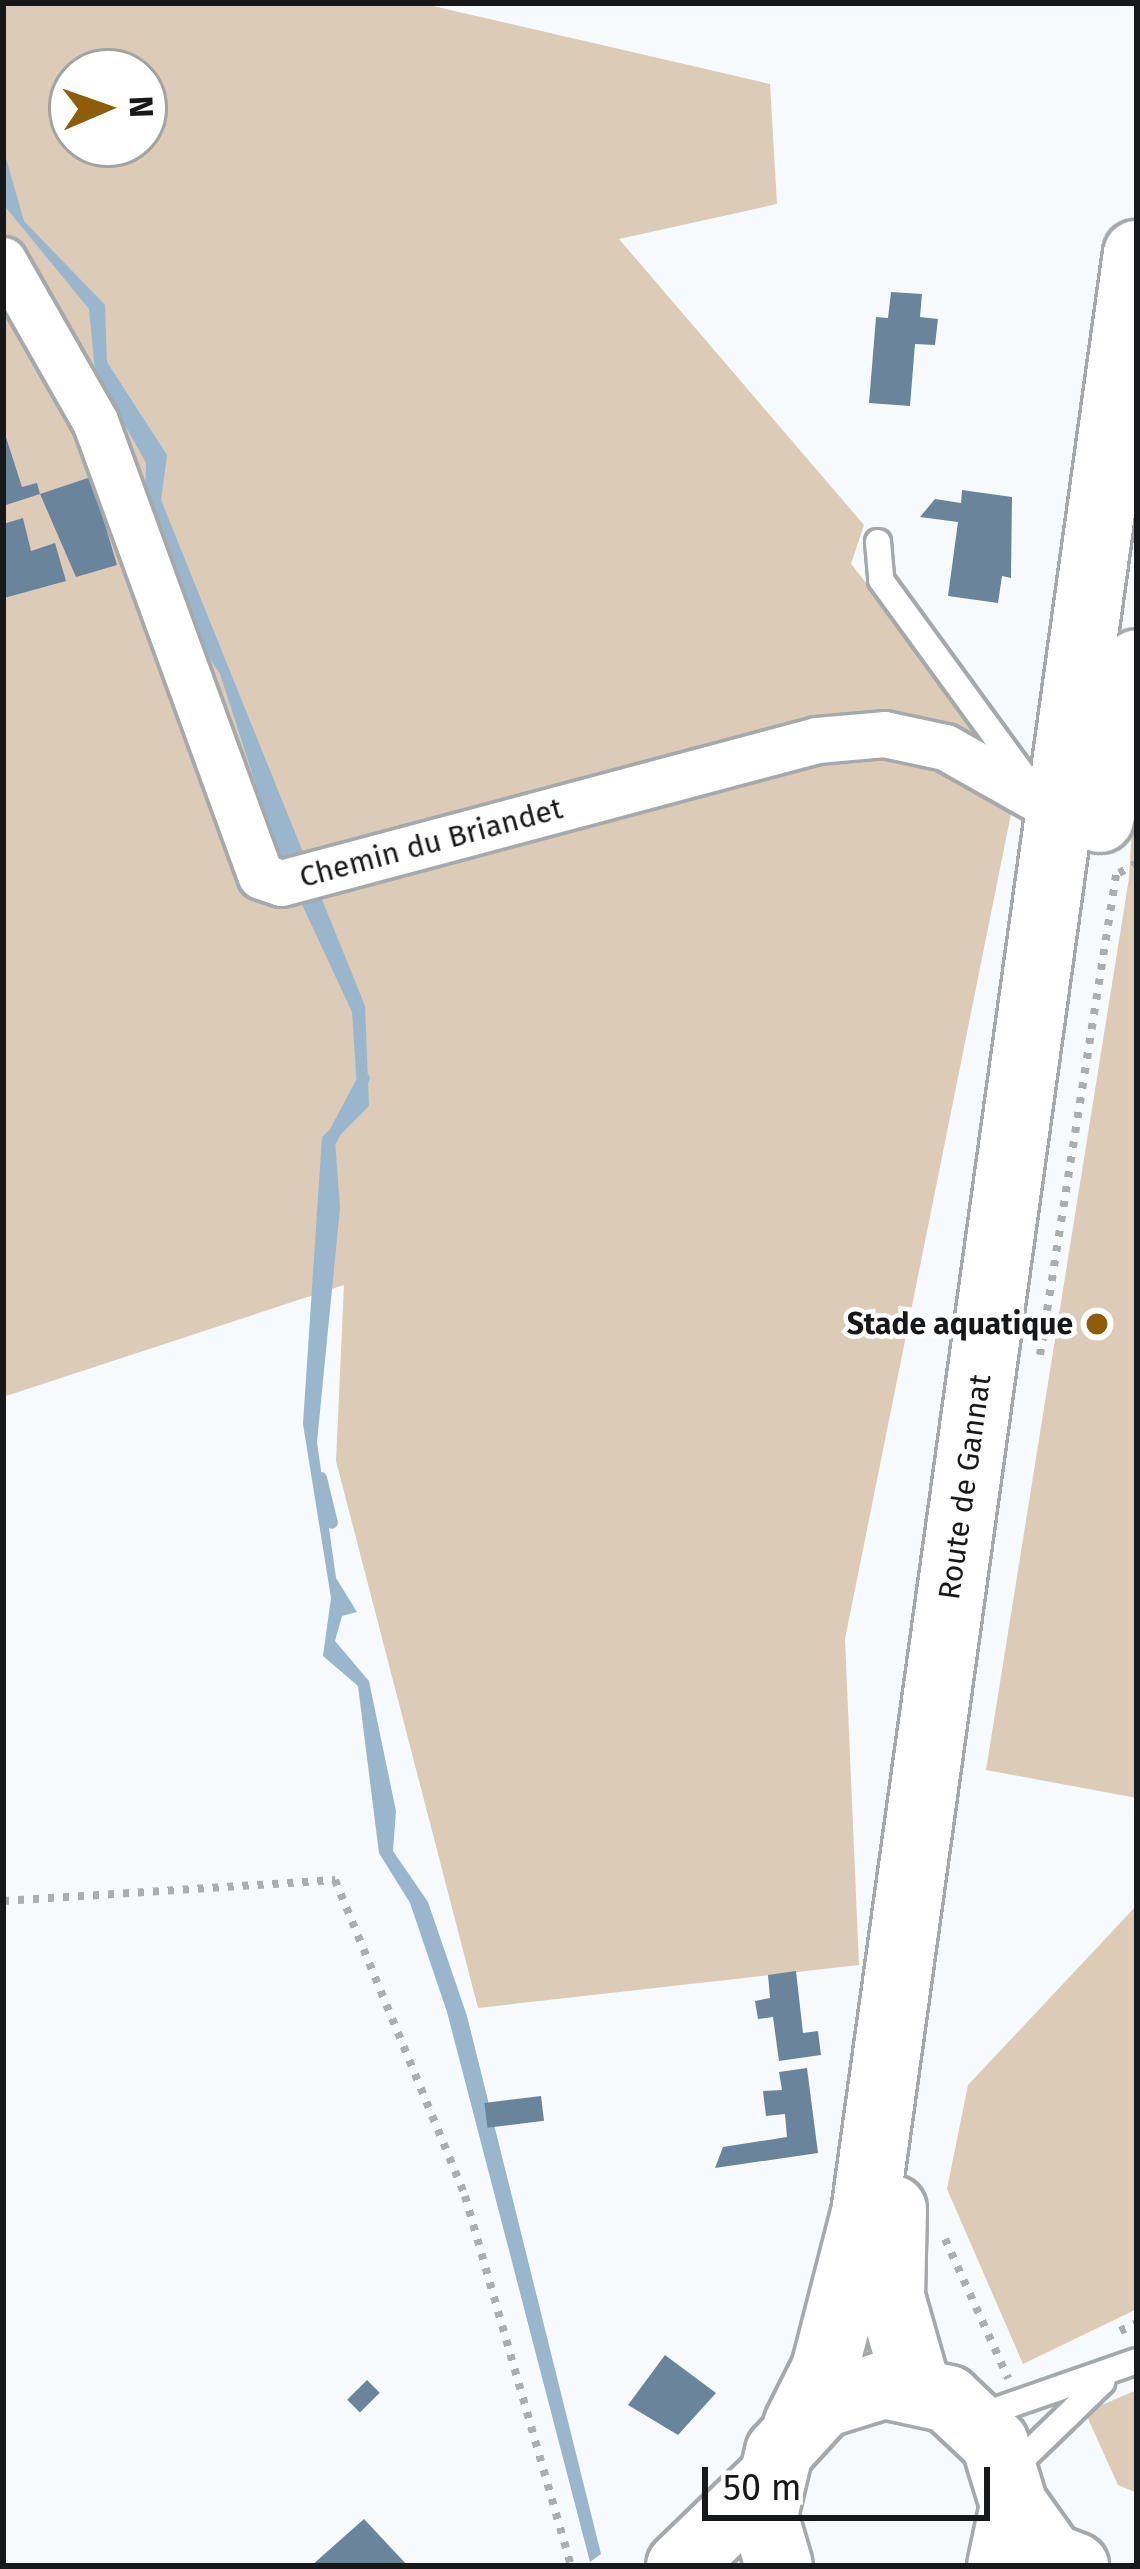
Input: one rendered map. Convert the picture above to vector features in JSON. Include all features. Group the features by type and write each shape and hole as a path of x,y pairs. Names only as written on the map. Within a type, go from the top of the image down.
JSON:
{"main road":[{"name":"Route de Gannat","path":"916,2387 891,2297 891,2222 1096,842 1124,546 1137,254"},
{"name":"Route de Gannat","path":"680,2566 767,2482 797,2425 825,2369 865,2213 1096,842 1137,663"},
{"path":"797,2425 852,2390 916,2387 996,2412 1008,2514 1052,2557 1075,2566"},
{"path":"767,2482 778,2566"}],"street":[{"name":"Chemin du Briandet","path":"3,260 94,422 243,850 301,878 817,740 884,734 945,748 1096,842"},
{"path":"1124,546 1122,492 1137,370"}],"lane":[{"path":"878,542 881,580 1096,842"},
{"path":"996,2412 1128,2365"},
{"path":"1008,2514 1128,2365"}],"path":[{"path":"1038,1369 1096,842"},
{"path":"3,1901 335,1880 465,2196 571,2566"},
{"path":"933,2214 996,2412"}],"shaded area":[{"path":"3,3 420,3 770,84 777,204 619,239 864,525 851,564 980,725 1012,809 845,1639 859,1965 478,2008 336,1461 344,1285 3,1397"},
{"name":"Stade aquatique","path":"1137,747 1137,1798 986,1770 1129,878"},
{"path":"1137,1905 1137,2309 1023,2364 947,2189 968,2085"},
{"path":"1137,2390 1137,2493 1118,2485 1085,2412"}],"water":[{"path":"3,148 24,221 105,305 107,362 167,455 161,500 365,1006 369,1106 335,1140 340,1208 317,1442 336,1578 357,1612 342,1616 335,1641 369,1681 396,1811 393,1851 428,1902 467,2016 601,2554 590,2562 447,2012 410,1903 379,1853 358,1686 323,1656 331,1598 303,1424 322,1137 358,1103 352,1012 278,853 220,674 175,606 145,501 146,463 95,371 89,309 3,204"}],"building":[{"path":"891,292 922,294 920,317 938,319 935,345 915,344 910,406 869,403 876,317 888,318"},
{"path":"3,428 22,487 37,483 40,494 6,505"},
{"path":"91,477 117,565 76,577 40,494"},
{"path":"962,490 1012,497 1011,578 1002,576 998,603 948,596 958,522 920,517 935,499 961,503"},
{"path":"23,518 31,551 55,543 66,581 4,598 3,524"},
{"path":"796,1971 803,2033 818,2031 821,2055 779,2061 773,2017 758,2019 755,2001 770,1998 768,1975"},
{"path":"807,2068 818,2153 715,2168 723,2147 787,2137 785,2114 766,2116 763,2091 782,2090 779,2072"},
{"path":"541,2096 544,2121 487,2128 484,2103"},
{"path":"665,2355 716,2393 678,2435 628,2405"},
{"path":"367,2380 380,2393 360,2413 347,2400"},
{"path":"364,2519 408,2566 311,2566"}],"waterway":[{"path":"330,1142 364,1078"},
{"path":"321,1478 332,1523"}],"place":[{"name":"Stade aquatique","path":"1097,1324"}]}
